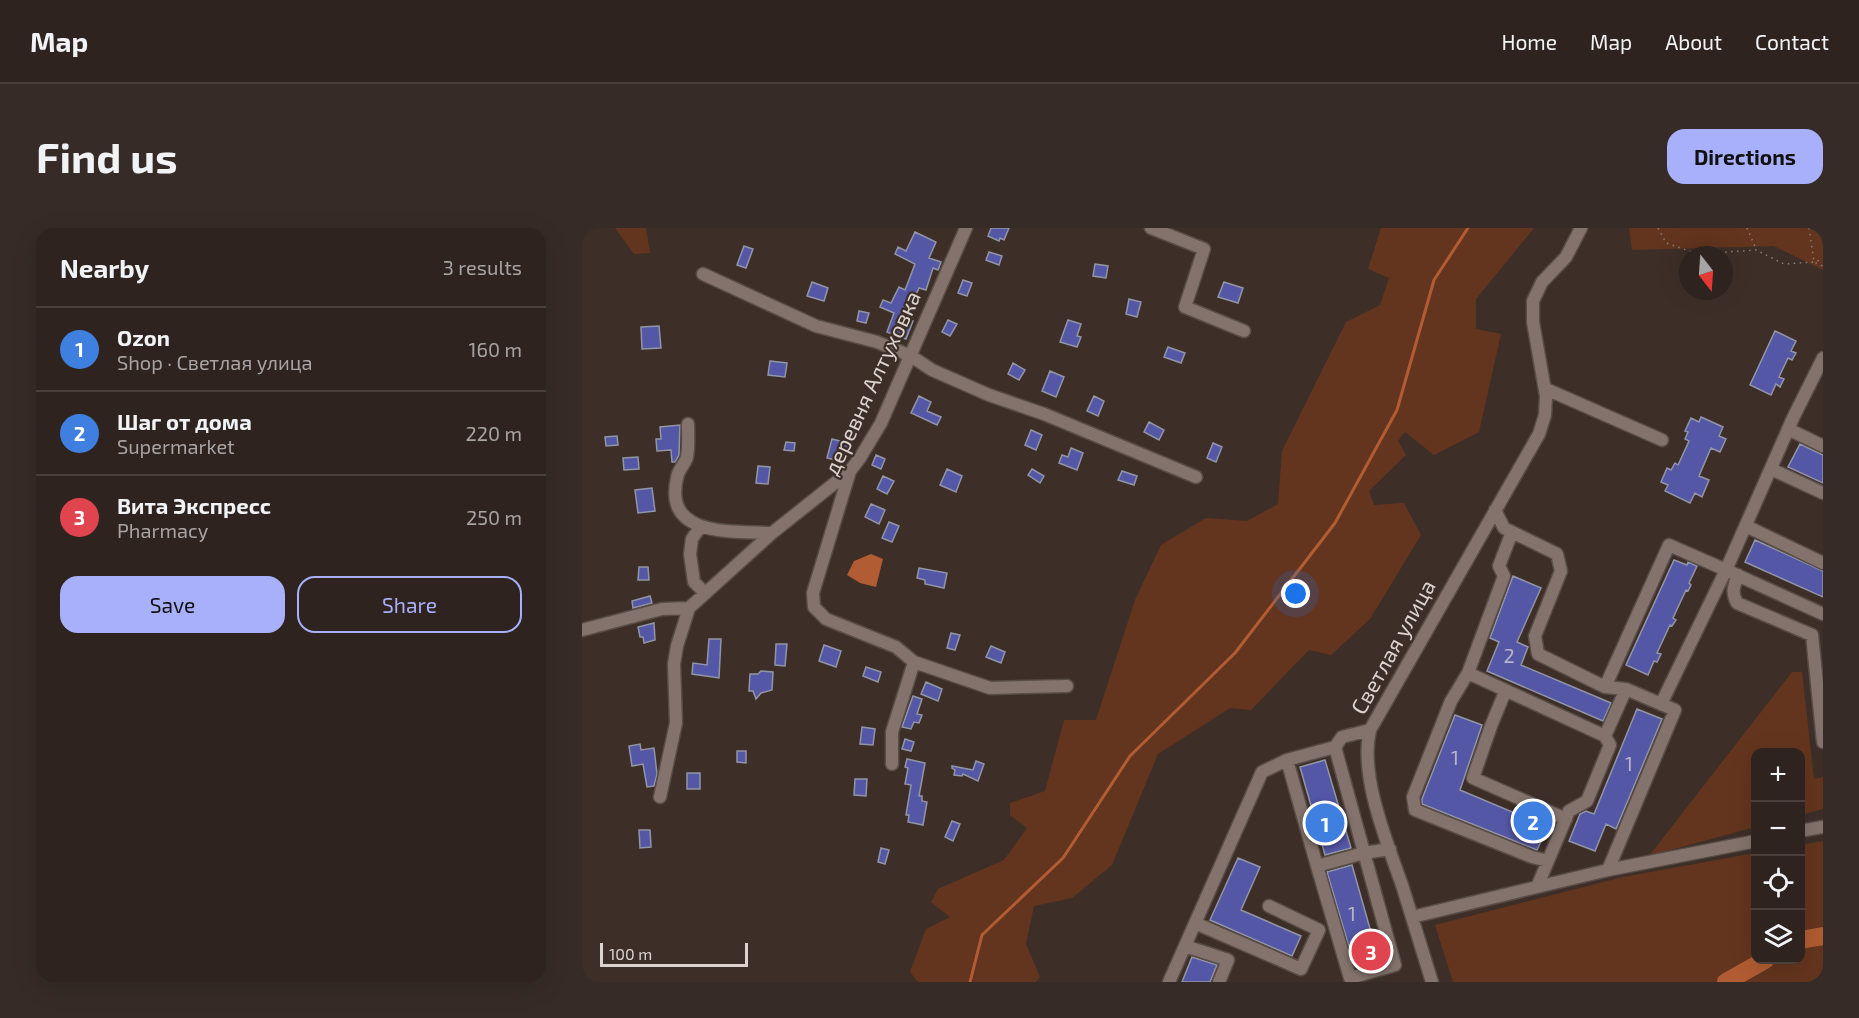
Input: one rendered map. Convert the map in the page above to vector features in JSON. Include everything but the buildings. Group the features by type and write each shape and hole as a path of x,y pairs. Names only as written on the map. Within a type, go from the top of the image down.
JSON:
{"street":[{"name":"деревня Алтуховка","path":"966,228 881,423 850,471 813,593 814,607 826,619 896,647 915,662 990,688 1067,686"},
{"path":"1151,228 1204,249 1185,307 1244,331"},
{"name":"Светлая улица","path":"1432,982 1390,849 1370,777 1366,746 1370,730 1539,434 1545,415 1546,389 1533,322 1533,301 1542,282 1566,256 1581,228"},
{"path":"703,274 816,326 877,342 911,356 933,370 988,395 1044,414 1196,477"},
{"path":"1661,704 1726,570 1788,429 1820,372 1823,358"},
{"path":"1546,389 1662,440"},
{"path":"688,424 687,458 677,476 675,491 680,511 687,519 700,527 772,533"},
{"path":"1788,429 1823,446"},
{"path":"1771,469 1823,493"},
{"path":"660,797 676,723 674,664 689,608 772,533 850,471"},
{"path":"1495,510 1504,528 1557,554 1562,571 1534,636 1538,654 1605,687 1626,689 1675,710 1608,870"},
{"path":"1746,526 1823,563"},
{"path":"700,527 692,539 690,554 694,582 705,593"},
{"path":"1512,532 1499,566 1504,576 1468,673 1451,700 1413,797 1415,810 1532,857 1548,861"},
{"path":"1605,687 1670,545 1823,614"},
{"path":"1738,575 1733,589 1733,596 1737,603 1812,635 1818,648 1823,742"},
{"path":"582,630 662,609 689,608"},
{"path":"892,764 892,732 915,662"},
{"path":"1468,673 1505,692 1605,736 1610,745 1587,801 1569,811 1537,886"},
{"path":"1605,736 1626,689"},
{"path":"1505,692 1473,778 1566,819"},
{"path":"1169,982 1262,772 1287,760 1335,747 1342,737 1370,730"},
{"path":"1287,760 1350,978 1362,978 1395,965 1335,747"},
{"path":"1805,830 1823,827"},
{"path":"1412,917 1608,870 1751,841"},
{"path":"1317,866 1364,853 1390,849"},
{"path":"1195,923 1301,969 1318,930 1269,906"},
{"path":"1185,946 1228,960 1219,982"}],"path":[{"path":"1658,228 1665,243 1698,254 1756,250 1784,264 1814,262 1823,259"},
{"path":"1747,228 1756,250"},
{"path":"1809,228 1814,262"},
{"path":"1814,262 1823,266"}],"shaded area":[{"path":"615,228 646,228 650,253 634,254"},
{"path":"1381,228 1534,228 1476,299 1476,329 1501,334 1479,432 1434,455 1405,432 1398,441 1406,455 1369,491 1374,505 1404,503 1421,535 1370,619 1331,655 1309,650 1251,710 1230,708 1158,754 1112,865 1072,898 1034,906 1026,944 1040,977 1036,982 918,982 910,972 926,929 950,917 931,902 938,889 1004,860 1027,828 1010,815 1010,803 1045,791 1064,720 1096,720 1135,600 1161,545 1206,518 1247,521 1278,504 1282,451 1346,322 1380,305 1389,278 1368,269"},
{"path":"1629,228 1823,228 1823,270 1774,246 1679,246 1679,249 1632,250"},
{"path":"871,554 883,559 876,587 860,583 847,575 854,561"},
{"path":"1792,672 1802,672 1814,779 1823,777 1823,809 1805,814 1805,748 1751,748 1751,828 1649,856"},
{"path":"1823,841 1823,982 1453,982 1435,925 1623,877 1751,854 1751,964 1805,964 1805,844"}],"waterway":[{"path":"970,982 982,935 1063,858 1130,756 1235,653 1335,523 1397,410 1434,280 1468,228"},
{"path":"1805,939 1823,936"},
{"path":"1726,982 1758,964"}],"place":[{"name":"Шаг от дома","path":"1533,821"},
{"name":"Ozon","path":"1325,823"},
{"name":"Вита Экспресс","path":"1371,951"}]}
